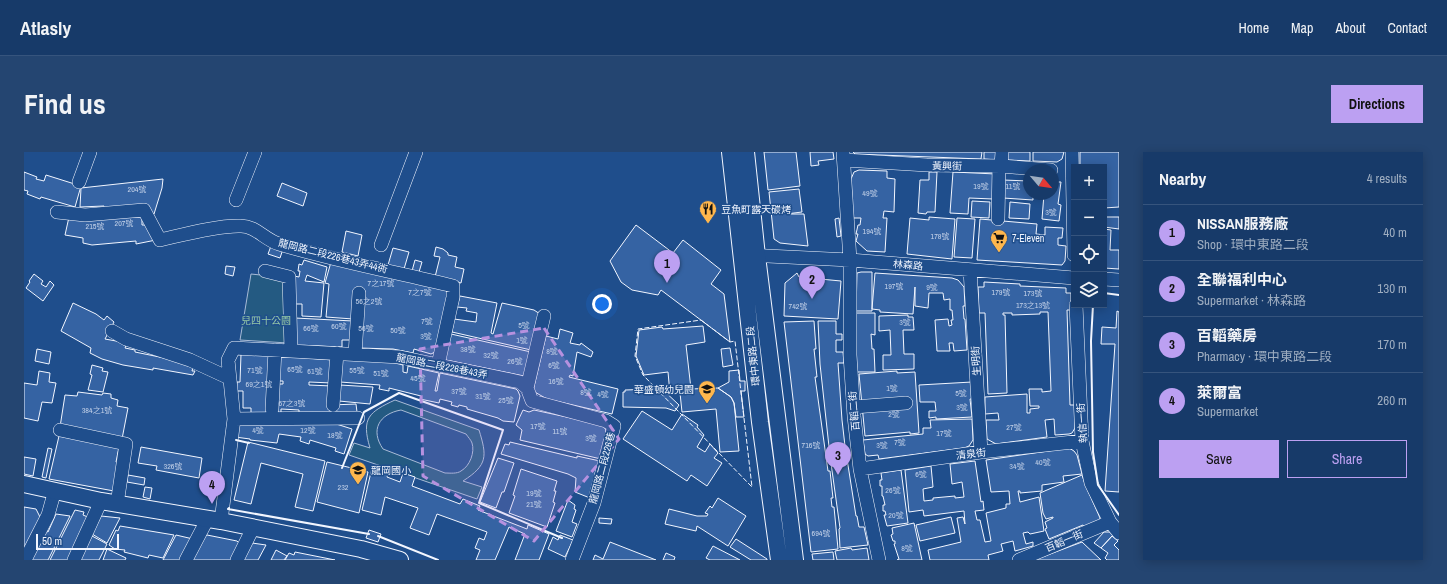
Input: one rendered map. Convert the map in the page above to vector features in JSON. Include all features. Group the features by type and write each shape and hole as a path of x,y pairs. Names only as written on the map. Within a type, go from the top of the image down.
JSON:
{"main road":[{"name":"環中東路二段","path":"730,152 750,255 795,560"},
{"name":"環中東路二段","path":"746,152 750,255 760,422 779,560"},
{"path":"24,484 101,501 253,528 359,555 400,560"}],"street":[{"path":"79,182 90,152"},
{"path":"236,200 255,152"},
{"path":"380,245 416,152"},
{"path":"998,219 1002,152"},
{"path":"1072,152 1073,164"},
{"name":"黃興街","path":"850,260 843,156 927,165 1023,168"},
{"name":"黃興街","path":"1059,171 1071,172"},
{"path":"1073,200 1074,236"},
{"name":"龍岡路二段226巷43弄44衖","path":"58,212 85,215 144,210 160,240 223,227 242,226 256,230 276,243 454,286 453,297 438,365"},
{"name":"林森路","path":"750,255 850,260 1071,278"},
{"name":"百韜二街","path":"850,260 850,355 854,407 860,469 879,560"},
{"name":"生明街","path":"970,270 982,452"},
{"path":"265,271 289,277 291,351"},
{"path":"1107,280 1119,280"},
{"path":"355,354 358,293"},
{"name":"執信一街","path":"1076,308 1082,441 1091,483 1110,522 1119,532"},
{"path":"527,388 544,316"},
{"path":"112,331 126,339 190,360 229,378 234,419 214,520 186,560"},
{"name":"龍岡路二段226巷43弄","path":"229,378 228,360 234,348 400,357 520,382 527,388"},
{"path":"272,409 275,350"},
{"path":"333,405 337,353"},
{"name":"龍岡路二段226巷","path":"527,388 532,401 606,420 614,426 594,503 572,560"},
{"path":"854,407 906,403"},
{"path":"234,419 358,418"},
{"path":"60,430 126,444 117,504"},
{"name":"清泉街","path":"860,469 982,452 1082,441"},
{"path":"25,560 48,516 55,490"},
{"path":"74,560 101,501"},
{"name":"百韜一街","path":"1019,560 1110,522"},
{"path":"237,560 253,528"}],"highlighted area":[{"path":"544,328 619,439 534,541 423,476 420,349"}],"green space":[{"name":"兒四十公園","path":"251,274 279,277 286,285 288,343 240,340"},
{"path":"395,400 479,430 484,453 483,459 477,470 463,481 482,487 477,499 349,455 354,443 370,448 366,430 369,417 379,408","holes":["401,410 466,434 472,442 473,447 467,466 459,472 445,473 383,449 379,442 377,429 382,419 387,415"]}],"building":[{"path":"764,152 796,152 800,186 768,190"},
{"path":"810,152 833,152 834,159 818,161 819,165 811,166"},
{"path":"853,152 982,152 981,159 855,154"},
{"path":"984,152 997,152 997,160 984,159"},
{"path":"1007,152 1030,152 1030,161 1007,160"},
{"path":"1033,152 1064,152 1062,159 1057,162 1033,161"},
{"path":"1080,152 1119,152 1119,207 1107,208 1107,164 1080,164"},
{"path":"859,170 887,171 887,178 895,179 894,212 884,211 883,218 887,218 885,252 867,251 856,241 858,234 856,234 861,218 853,218 851,179 854,172"},
{"path":"24,172 37,177 36,179 44,181 46,175 81,186 75,207 41,197 40,199 27,194 28,191 24,190"},
{"path":"929,172 937,172 935,212 927,212 926,214 918,213 920,180 929,180"},
{"path":"953,172 996,174 993,199 969,198 968,214 950,213"},
{"path":"163,179 162,188 154,214 150,212 104,209 104,206 80,207 81,188"},
{"path":"1003,180 1023,181 1023,199 1003,198"},
{"path":"1059,182 1061,182 1059,197"},
{"path":"282,183 307,193 303,206 277,196"},
{"path":"799,189 802,212 786,214 804,214 808,246 780,243 774,239 769,192"},
{"path":"1044,200 1059,200 1058,204 1061,205 1059,221 1042,219"},
{"path":"972,201 990,202 989,218 971,217"},
{"path":"1010,202 1030,204 1029,219 1009,218"},
{"path":"69,217 142,217 142,225 147,225 156,240 136,244 136,241 92,245 83,243 83,238 65,235"},
{"path":"929,217 955,219 952,259 907,254 910,218 929,220"},
{"path":"1107,217 1119,217 1119,229 1107,227"},
{"path":"839,218 841,236 837,237 835,219"},
{"path":"957,218 975,219 972,258 954,257"},
{"path":"980,219 1037,224 1036,234 1045,235 1045,227 1063,228 1062,238 1058,238 1058,245 1066,246 1065,261 1062,265 977,260"},
{"path":"636,225 673,253 683,240 721,270 711,284 724,294 730,342 661,290 658,295 632,290 621,282 610,261"},
{"path":"1107,229 1111,230 1110,250 1119,250 1119,269 1107,268"},
{"path":"346,231 362,235 358,256 342,252"},
{"path":"271,246 283,249 280,258 268,254"},
{"path":"436,247 443,249 448,253 448,255 457,257 455,267 464,269 461,283 435,277 440,257 434,256"},
{"path":"393,248 409,252 404,269 388,265"},
{"path":"304,260 327,267 324,282 307,275 305,281 324,283 321,317 302,316 302,304 294,304 294,276 299,277 299,264 302,265"},
{"path":"415,260 422,262 419,272 412,271"},
{"path":"331,262 449,290 435,352 431,354 414,349 413,353 393,349 359,348 353,319 326,317 329,284 325,283"},
{"path":"226,266 235,267 233,276 225,274"},
{"path":"872,272 872,311 856,311 857,273"},
{"path":"797,273 799,277 841,281 838,319 784,316 785,283"},
{"path":"875,273 952,278 958,280 964,287 965,306 963,306 967,350 954,351 953,343 949,343 950,351 937,351 935,320 948,319 949,326 952,325 951,320 953,320 952,310 950,310 950,299 944,300 943,293 929,293 928,308 915,306 915,287 913,314 880,312 880,310 872,309"},
{"path":"34,274 43,281 41,284 46,287 50,281 54,285 43,301 26,288"},
{"path":"984,282 1020,284 1020,286 1066,288 1066,293 1071,293 1071,310 1067,310 1070,405 1075,405 1075,428 1072,433 1055,435 1054,419 1045,420 1047,437 996,444 987,439 986,420 999,420 998,413 985,414 985,397 1027,394 1027,413 1030,413 1030,409 1039,408 1039,406 1030,406 1029,389 1042,389 1042,392 1051,391 1048,312 1040,312 1040,314 1012,315 1012,313 1003,313 1003,315 1005,315 1007,393 988,394 985,313 979,313 978,287 984,287"},
{"path":"460,296 497,303 491,333 493,334 502,303 534,310 540,314 531,350 452,332 454,319 476,322 477,313 466,311 467,308 457,307"},
{"path":"73,303 96,314 104,320 107,316 114,322 105,339 127,343 125,348 135,350 135,352 194,364 192,371 195,371 193,375 153,368 153,370 123,365 102,359 90,353 91,348 61,331"},
{"path":"1117,311 1119,312 1119,492 1105,491 1115,344 1101,344 1102,327 1116,328"},
{"path":"854,313 875,313 875,335 871,334 872,349 874,349 875,372 857,372"},
{"path":"908,315 908,317 913,317 914,330 903,330 904,354 914,354 914,369 883,370 883,355 891,355 890,330 879,331 879,316"},
{"path":"295,318 353,321 352,340 342,340 342,347 295,345"},
{"path":"814,321 816,349 814,349 817,377 815,377 828,471 830,471 833,498 831,498 832,507 834,507 838,549 811,552 784,322"},
{"path":"818,321 836,321 836,334 842,334 842,340 836,340 836,352 843,352 844,363 838,363 845,446 856,516 859,527 864,527 868,545 840,548 840,528 830,456 820,364"},
{"name":"華盛頓幼兒園","path":"703,326 705,342 686,345 691,389 718,388 731,397 734,403 739,451 720,452 716,409 682,412 680,393 670,394 668,372 644,375 636,356 639,330 662,327 663,329"},
{"path":"560,329 573,333 570,343 580,345 581,343 593,352 591,357 577,352 573,376 570,375 569,377 618,389 612,414 547,399 533,391 546,336 558,339"},
{"path":"451,334 531,352 524,376 446,360 445,356"},
{"path":"730,348 733,365 723,367 721,349"},
{"path":"37,349 51,352 49,364 35,361"},
{"path":"241,354 271,355 278,384 283,384 283,381 278,381 279,356 333,360 332,383 309,382 309,385 332,386 331,405 356,404 357,412 299,414 299,410 281,409 281,416 251,415 251,408 243,408 243,391 236,391 237,382 240,382"},
{"path":"342,359 391,362 403,365 403,372 407,373 408,366 439,373 435,391 437,391 440,373 516,389 520,396 514,422 503,421 498,418 467,409 467,407 451,405 452,402 440,399 439,403 420,399 421,396 389,388 389,391 379,389 380,385 340,382"},
{"path":"92,365 103,368 102,371 108,372 103,392 88,390 92,375 90,374"},
{"path":"739,370 740,381 745,381 745,391 741,391 744,417 736,417 734,403 731,397 718,388 729,382 729,371"},
{"path":"39,371 50,373 49,382 56,383 52,403 42,402 38,421 24,418 24,383 37,385"},
{"path":"897,371 897,373 915,372 919,433 910,434 910,432 865,436 859,374"},
{"path":"972,382 972,399 970,399 972,417 929,418 929,411 936,411 935,402 920,402 919,385"},
{"path":"340,385 373,387 370,404 339,401"},
{"path":"660,387 679,405 675,411 666,408 623,407 623,392 625,392 625,390 656,389"},
{"path":"78,392 102,395 103,393 111,394 111,398 118,400 117,406 128,408 122,439 60,427 65,395 77,396"},
{"path":"523,410 529,412 534,410 599,424 604,427 606,430 601,459 520,440 522,430 516,425"},
{"path":"642,411 672,430 682,414 698,425 697,427 704,435 697,447 705,452 710,444 718,453 714,458 722,463 707,486 691,475 687,481 623,439"},
{"path":"972,419 973,440 969,446 964,448 879,459 878,455 868,456 865,454 863,440 923,434 923,428 931,428 930,420"},
{"path":"330,422 352,429 344,454 335,451 336,448 310,440 309,444 300,441 301,437 279,434 277,443 235,437 237,425"},
{"path":"59,436 119,447 116,462 120,463 114,491 49,479"},
{"path":"248,442 325,461 313,511 295,507 303,474 261,463 251,504 234,500"},
{"path":"510,442 577,458 577,456 600,461 590,498 575,492 576,478 568,474 501,454 505,444 509,445"},
{"path":"141,447 202,458 199,478 156,470 157,466 138,463"},
{"path":"48,448 52,449 46,478 42,477"},
{"path":"1069,448 1077,455 1082,474 1063,476 1064,482 1042,485 1042,491 1020,493 1020,491 1018,491 1020,502 1039,497 1044,531 1030,534 1028,532 1023,533 1026,544 1033,542 1033,546 1015,551 1013,541 1001,544 1003,551 988,555 989,560 930,560 928,550 961,542 957,518 963,517 965,524 964,511 924,516 923,510 909,512 905,470 931,466 933,487 923,489 924,501 933,500 933,498 955,496 955,498 964,497 962,482 952,484 950,464 975,461 981,502 983,501 984,510 975,511 977,520 980,520 985,542 991,541 986,513 1006,508 1006,504 1010,504 1009,491 991,492 986,460"},
{"path":"24,457 36,459 33,476 24,474"},
{"path":"498,458 514,463 504,492 502,492 496,508 480,502"},
{"path":"327,462 368,472 359,513 317,502"},
{"path":"372,468 389,471 387,477 400,482 403,473 415,477 412,486 460,504 463,499 480,506 478,510 527,529 528,525 549,534 539,560 515,560 525,534 509,527 495,560 476,560 480,550 475,548 479,538 484,540 487,532 437,514 429,535 410,528 418,508 385,497 381,515 362,510"},
{"path":"521,469 557,481 553,502 555,503 547,527 509,513 515,496 513,495"},
{"path":"901,470 908,523 887,526 884,515 886,515 885,511 883,511 883,505 885,505 882,496 882,486 880,486 880,480 882,480 881,473"},
{"path":"128,475 145,478 144,485 127,482"},
{"path":"1082,475 1100,518 1099,521 1084,527 1083,525 1049,539 1045,529 1047,528 1045,522 1053,517 1046,519 1043,513 1040,493"},
{"path":"145,487 152,488 150,499 143,497"},
{"path":"718,498 746,516 728,546 697,526 696,531 665,524 669,509 697,516 707,516 708,514 705,513 710,506 712,508"},
{"path":"568,500 575,505 574,509 576,510 572,522 577,524 572,537 556,531"},
{"path":"24,507 36,509 40,517 24,557"},
{"path":"75,510 84,512 83,515 90,518 69,560 50,560"},
{"path":"56,514 70,516 48,560 29,560 44,530 48,532"},
{"path":"101,516 120,518 107,543 92,534"},
{"path":"951,517 955,533 920,541 916,525"},
{"path":"599,518 612,519 611,524 599,523"},
{"path":"914,523 922,560 897,560 899,559 894,544 895,541 893,541 891,535 893,534 892,528"},
{"path":"120,526 174,535 163,558 149,555 148,558 124,552 125,550 115,549 109,545 116,530 118,531"},
{"path":"369,530 381,534 378,542 366,538"},
{"path":"1104,532 1111,532 1113,535 1101,548 1094,543"},
{"path":"176,535 193,539 182,560 163,560"},
{"path":"207,535 237,541 239,543 231,560 191,560 201,540"},
{"path":"560,535 573,540 565,557 548,549 553,537 558,540"},
{"path":"92,536 107,544 99,560 79,560"},
{"path":"1112,536 1118,541 1114,545 1119,550 1119,560 1107,560 1105,558 1108,553 1101,548"},
{"path":"736,539 767,560 751,560 730,547"},
{"path":"610,542 656,560 593,560 595,555 603,559"},
{"path":"1082,542 1101,560 1034,560"},
{"path":"252,543 266,545 258,560 239,560"},
{"path":"713,546 740,560 710,560 706,558"},
{"path":"851,548 852,550 867,548 869,560 837,560 835,551"},
{"path":"107,549 126,558 125,560 103,560"},
{"path":"276,550 287,556 284,560 271,560"},
{"path":"295,552 335,560 285,560 289,553 294,555"},
{"path":"833,552 834,560 813,560 812,554"},
{"path":"666,553 675,557 674,560 663,560"}],"fence":[{"path":"701,320 730,342 735,341 752,487 643,375 635,356 638,329 701,320"}],"wall":[{"path":"1107,293 1119,295"},
{"path":"1093,308 1091,341 1093,452 1098,485 1119,515"},
{"path":"342,468 364,412 399,393 503,430 479,503 562,538"},
{"path":"236,440 249,443"},
{"path":"229,508 228,509 369,534"},
{"path":"378,536 438,560"}],"place":[{"name":"豆魚町露天碳烤","path":"708,224"},
{"name":"7-Eleven","path":"999,253"},
{"name":"NISSAN服務廠","path":"667,283"},
{"name":"全聯福利中心","path":"812,299"},
{"name":"華盛頓幼兒園","path":"707,404"},
{"name":"百韜藥房","path":"838,475"},
{"name":"龍岡國小","path":"358,485"},
{"name":"萊爾富","path":"212,504"}]}
